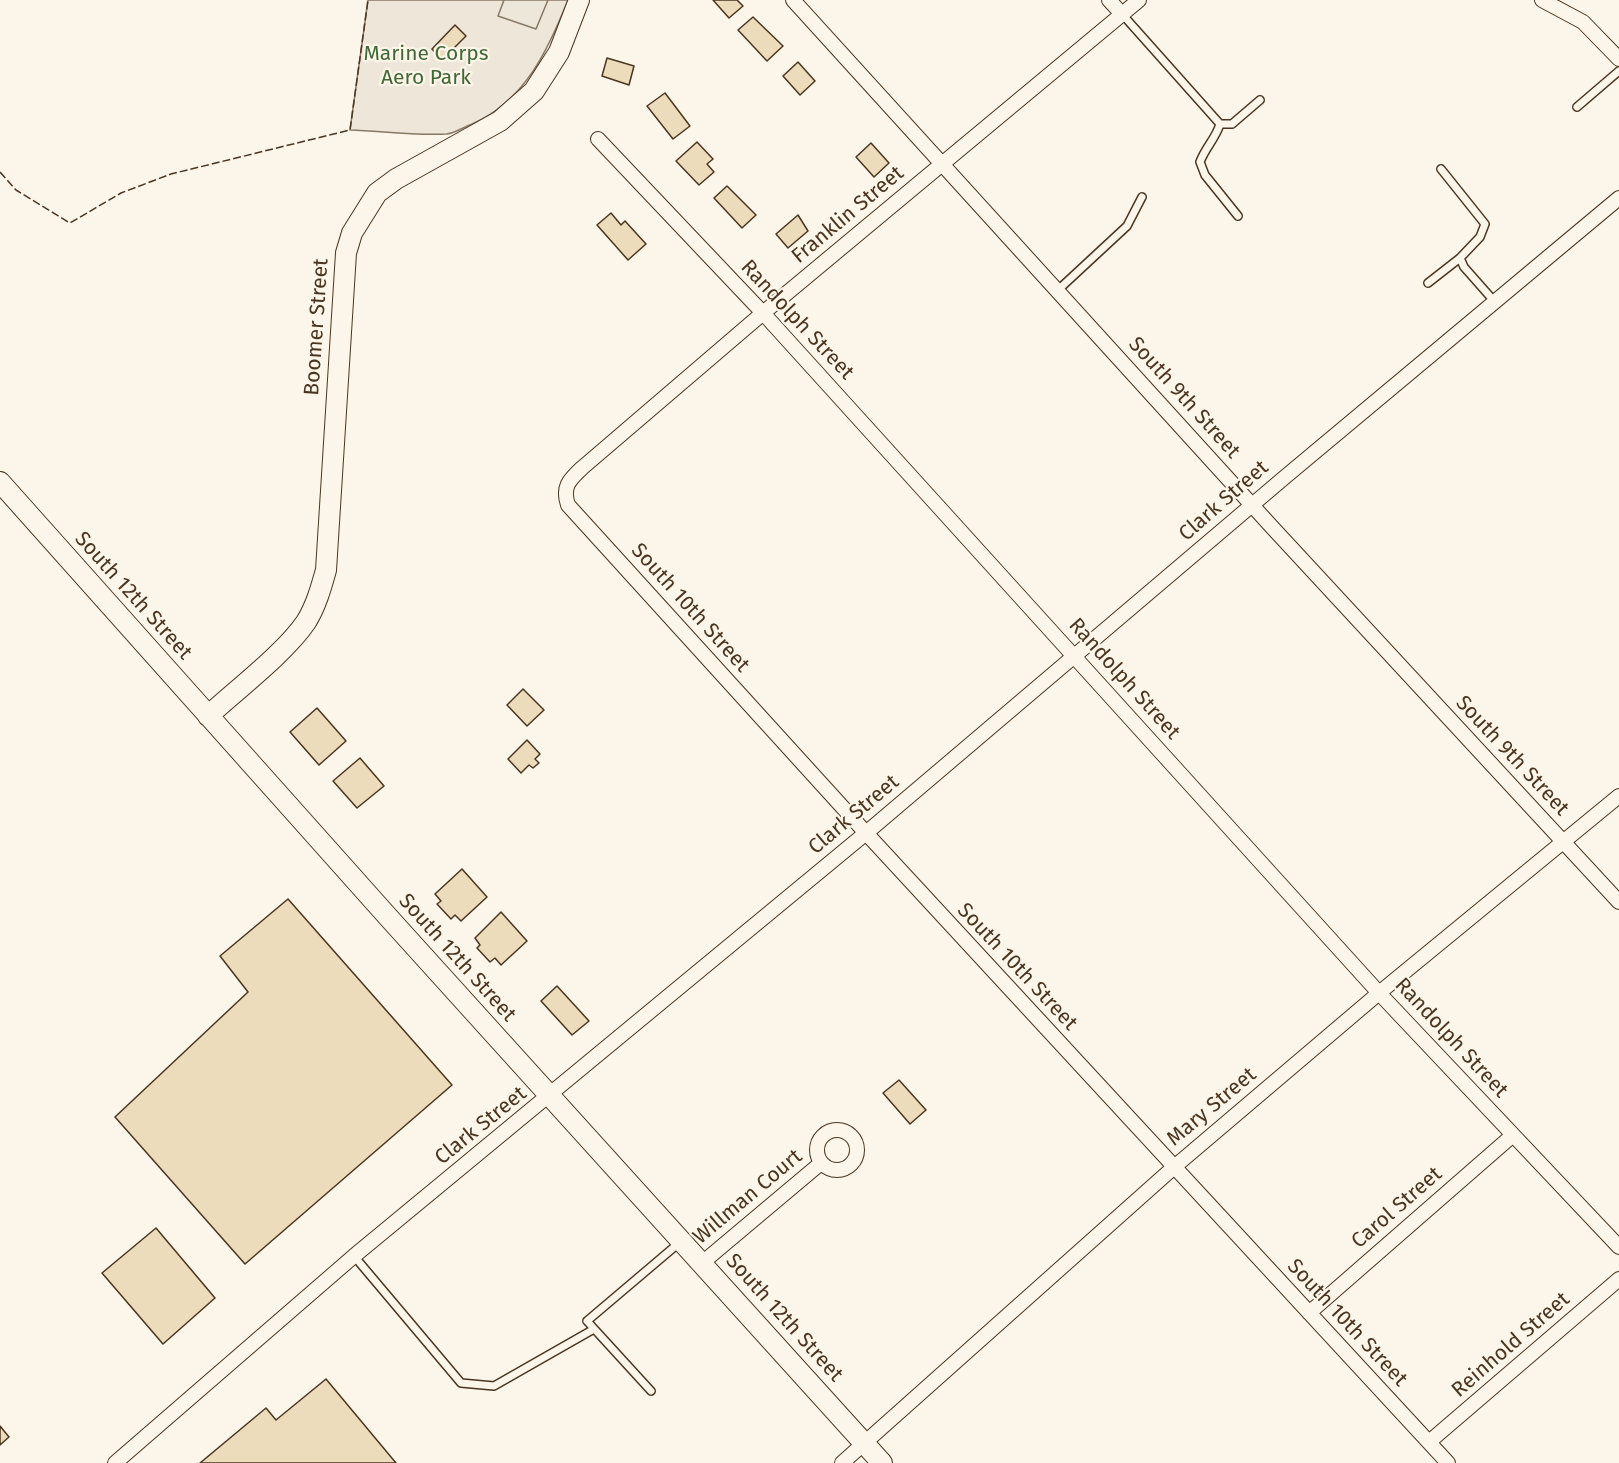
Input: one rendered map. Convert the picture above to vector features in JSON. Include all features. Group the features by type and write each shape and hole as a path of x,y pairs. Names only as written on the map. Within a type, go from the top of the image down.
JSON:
{"street":[{"name":"Boomer Street","path":"208,716 291,639 305,623 321,588 326,570 346,254 352,233 377,193 396,179 500,121 534,91 559,52 579,0"},
{"name":"South 9th Street","path":"793,0 1252,505 1619,902"},
{"path":"1109,0 1122,14"},
{"name":"Franklin Street","path":"564,493 567,482 582,468 763,313 1139,0"},
{"path":"1542,0 1583,22 1619,59"},
{"name":"Randolph Street","path":"598,140 763,313 1379,993 1619,1247"},
{"name":"Clark Street","path":"116,1463 354,1256 551,1096 866,834 1252,505 1619,198"},
{"name":"South 12th Street","path":"0,482 882,1463"},
{"name":"South 10th Street","path":"564,493 568,505 866,834 1448,1463"},
{"name":"Mary Street","path":"842,1463 1173,1168 1379,993 1619,796"},
{"name":"Carol Street","path":"1309,1313 1513,1135"},
{"name":"Willman Court","path":"702,1263 821,1163"},
{"name":"Reinhold Street","path":"1429,1442 1619,1279"}],"lane":[{"path":"1122,14 1220,124 1232,124 1260,100"},
{"path":"1577,107 1619,71"},
{"path":"1220,124 1217,135 1205,150 1200,162 1205,176 1238,216"},
{"path":"1428,283 1460,258 1480,237 1485,224 1441,169"},
{"path":"1058,290 1127,226 1142,197"},
{"path":"1460,258 1464,267 1494,302"},
{"path":"651,1391 587,1321 681,1241"},
{"path":"354,1256 461,1383 494,1386 594,1329"}],"green space":[{"name":"Marine Corps Aero Park","path":"368,0 568,0 543,55 520,88 507,102 491,114 460,130 447,134 410,134 350,130"}],"shaded area":[{"path":"504,0 548,0 536,29 498,16"}],"building":[{"path":"713,0 737,0 743,6 729,18"},
{"path":"753,17 783,46 767,61 738,30"},
{"path":"455,25 466,36 442,60 432,49"},
{"path":"607,58 634,66 629,85 602,76"},
{"path":"798,62 815,81 800,95 783,76"},
{"path":"665,93 690,126 673,139 647,106"},
{"path":"697,142 713,159 707,164 714,172 699,185 676,161"},
{"path":"871,143 889,163 874,177 856,157"},
{"path":"727,186 756,215 742,228 714,198"},
{"path":"611,213 621,225 625,221 646,244 628,260 597,225"},
{"path":"798,215 808,231 788,248 776,234"},
{"path":"523,689 544,710 527,726 507,705"},
{"path":"317,708 346,741 319,765 290,732"},
{"path":"527,740 540,754 535,759 539,763 533,768 529,765 521,773 508,759"},
{"path":"360,758 384,786 357,808 333,781"},
{"path":"462,869 487,897 461,921 455,915 451,919 437,904 441,901 435,894"},
{"path":"288,899 452,1085 245,1264 115,1117 248,992 220,956"},
{"path":"501,912 527,941 501,965 495,958 490,962 477,948 480,945 475,938"},
{"path":"557,986 589,1021 572,1035 541,1001"},
{"path":"899,1080 926,1110 910,1124 883,1093"},
{"path":"156,1228 215,1298 163,1344 102,1273"},
{"path":"326,1379 396,1463 200,1463 266,1408 276,1420"},
{"path":"0,1426 9,1437 0,1445"}],"fence":[{"path":"0,172 16,190 70,223 121,193 171,174 350,130 368,0"}]}
